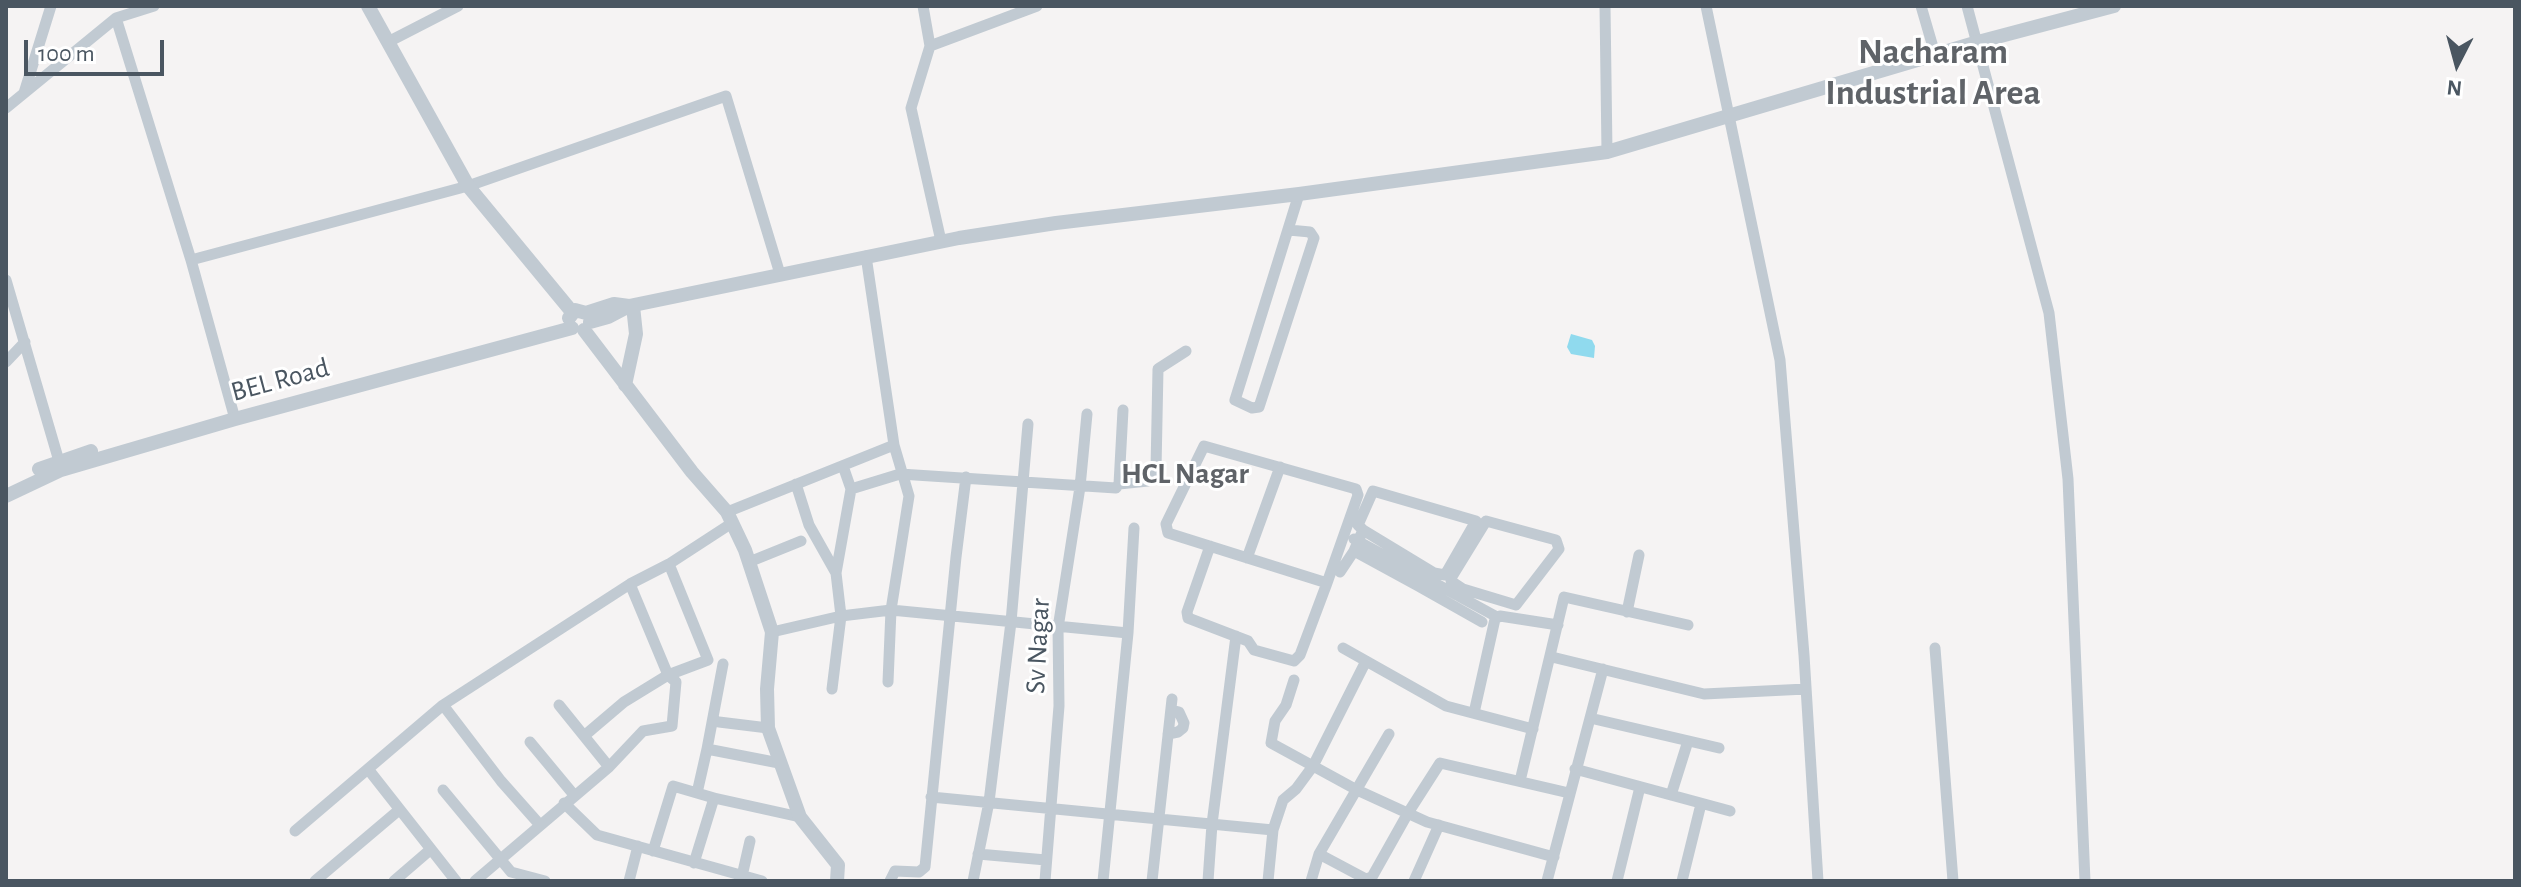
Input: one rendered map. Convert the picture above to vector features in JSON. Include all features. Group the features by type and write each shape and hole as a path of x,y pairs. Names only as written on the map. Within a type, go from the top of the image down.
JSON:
{"street":[{"path":"23,95 51,6"},
{"path":"6,108 116,18 154,6"},
{"path":"368,6 468,186 579,321 729,518 749,562 772,632 767,689 768,728 800,817 838,865 837,881"},
{"path":"388,42 458,6"},
{"path":"923,6 930,46 911,108 941,241"},
{"path":"930,46 1037,6"},
{"path":"1605,6 1607,152"},
{"path":"1706,6 1780,360 1818,881"},
{"path":"1921,6 1935,54"},
{"path":"1967,6 2049,313 2068,479 2085,881"},
{"name":"BEL Road","path":"6,485 60,465 529,336 579,321 614,304 631,306 941,241 1056,223 1607,152 1935,54 2114,6"},
{"path":"116,18 191,260 234,416"},
{"path":"191,260 468,186 726,96 780,274"},
{"path":"1289,230 1310,232 1314,238 1259,407 1252,408 1235,400 1299,194"},
{"path":"866,256 894,445 900,474 909,496 891,610 888,682"},
{"path":"6,280 60,465"},
{"path":"625,385 636,334 631,306"},
{"path":"6,362 25,342"},
{"path":"851,489 900,474 1112,488 1119,484 1148,481 1156,469 1158,369 1186,351"},
{"path":"1119,484 1123,410"},
{"name":"Sv Nagar","path":"1045,881 1059,706 1058,628 1080,487 1087,414"},
{"path":"973,881 989,802 1011,622 1028,424"},
{"path":"295,831 443,705 630,584 669,564 729,518 796,484 894,445"},
{"path":"1210,546 1187,612 1188,618 1248,641 1254,650 1290,662 1297,659 1327,583 1358,495 1356,489 1204,446 1166,530 1327,583"},
{"name":"BEL Road","path":"6,496 60,465"},
{"path":"832,689 841,616 836,573 851,489 843,466"},
{"path":"1247,558 1280,467"},
{"path":"890,881 895,871 919,872 925,867 966,477"},
{"path":"796,484 809,525 836,573"},
{"path":"1340,572 1358,541 1358,525 1373,491 1476,521 1445,575 1427,579"},
{"path":"1344,534 1427,579 1460,592 1516,605 1559,549 1556,540 1486,521 1451,581 1460,592 1497,617 1558,625"},
{"path":"1103,881 1128,633 1134,528"},
{"path":"749,562 801,541"},
{"path":"1627,612 1639,555"},
{"path":"584,736 624,702 668,675 708,660 669,564"},
{"path":"1427,579 1482,622"},
{"path":"475,881 609,767 643,731 672,726 676,682 668,675 630,584"},
{"path":"1520,781 1564,597 1688,625"},
{"path":"772,632 841,616 891,610 1128,633"},
{"path":"1474,713 1497,617"},
{"path":"1208,881 1212,824 1236,636"},
{"path":"1343,648 1446,706 1533,729"},
{"path":"1935,648 1953,881"},
{"path":"1552,657 1704,694 1806,689"},
{"path":"1268,881 1273,830 1283,800 1296,789 1313,766 1366,661"},
{"path":"697,793 723,664"},
{"path":"1547,881 1603,669"},
{"path":"1294,680 1286,705 1275,721 1271,743 1357,790 1408,813 1439,825 1554,857"},
{"path":"1152,881 1171,704"},
{"path":"443,705 501,781 540,825"},
{"path":"559,705 609,767"},
{"path":"1590,718 1719,748"},
{"path":"719,722 768,728"},
{"path":"1311,881 1319,854 1389,734"},
{"path":"1671,795 1688,741"},
{"path":"530,742 597,835 762,881"},
{"path":"707,749 779,763"},
{"path":"1319,854 1348,876 1372,877 1440,763 1569,793"},
{"path":"368,769 456,881"},
{"path":"1575,769 1730,811"},
{"path":"653,851 671,787 800,817"},
{"path":"1617,881 1640,787"},
{"path":"443,790 501,857 511,876 545,881"},
{"path":"931,797 1273,830"},
{"path":"694,863 714,798"},
{"path":"1682,881 1701,804"},
{"path":"315,881 399,810"},
{"path":"1414,881 1439,825"},
{"path":"742,876 750,841"},
{"path":"629,881 638,846"},
{"path":"394,881 430,850"},
{"path":"978,854 1046,860"}],"water":[{"path":"1571,334 1592,340 1594,358 1571,354 1567,347"}],"district":[{"name":"Nacharam Industrial Area","path":"1933,72"},
{"name":"HCL Nagar","path":"1185,474"}]}
